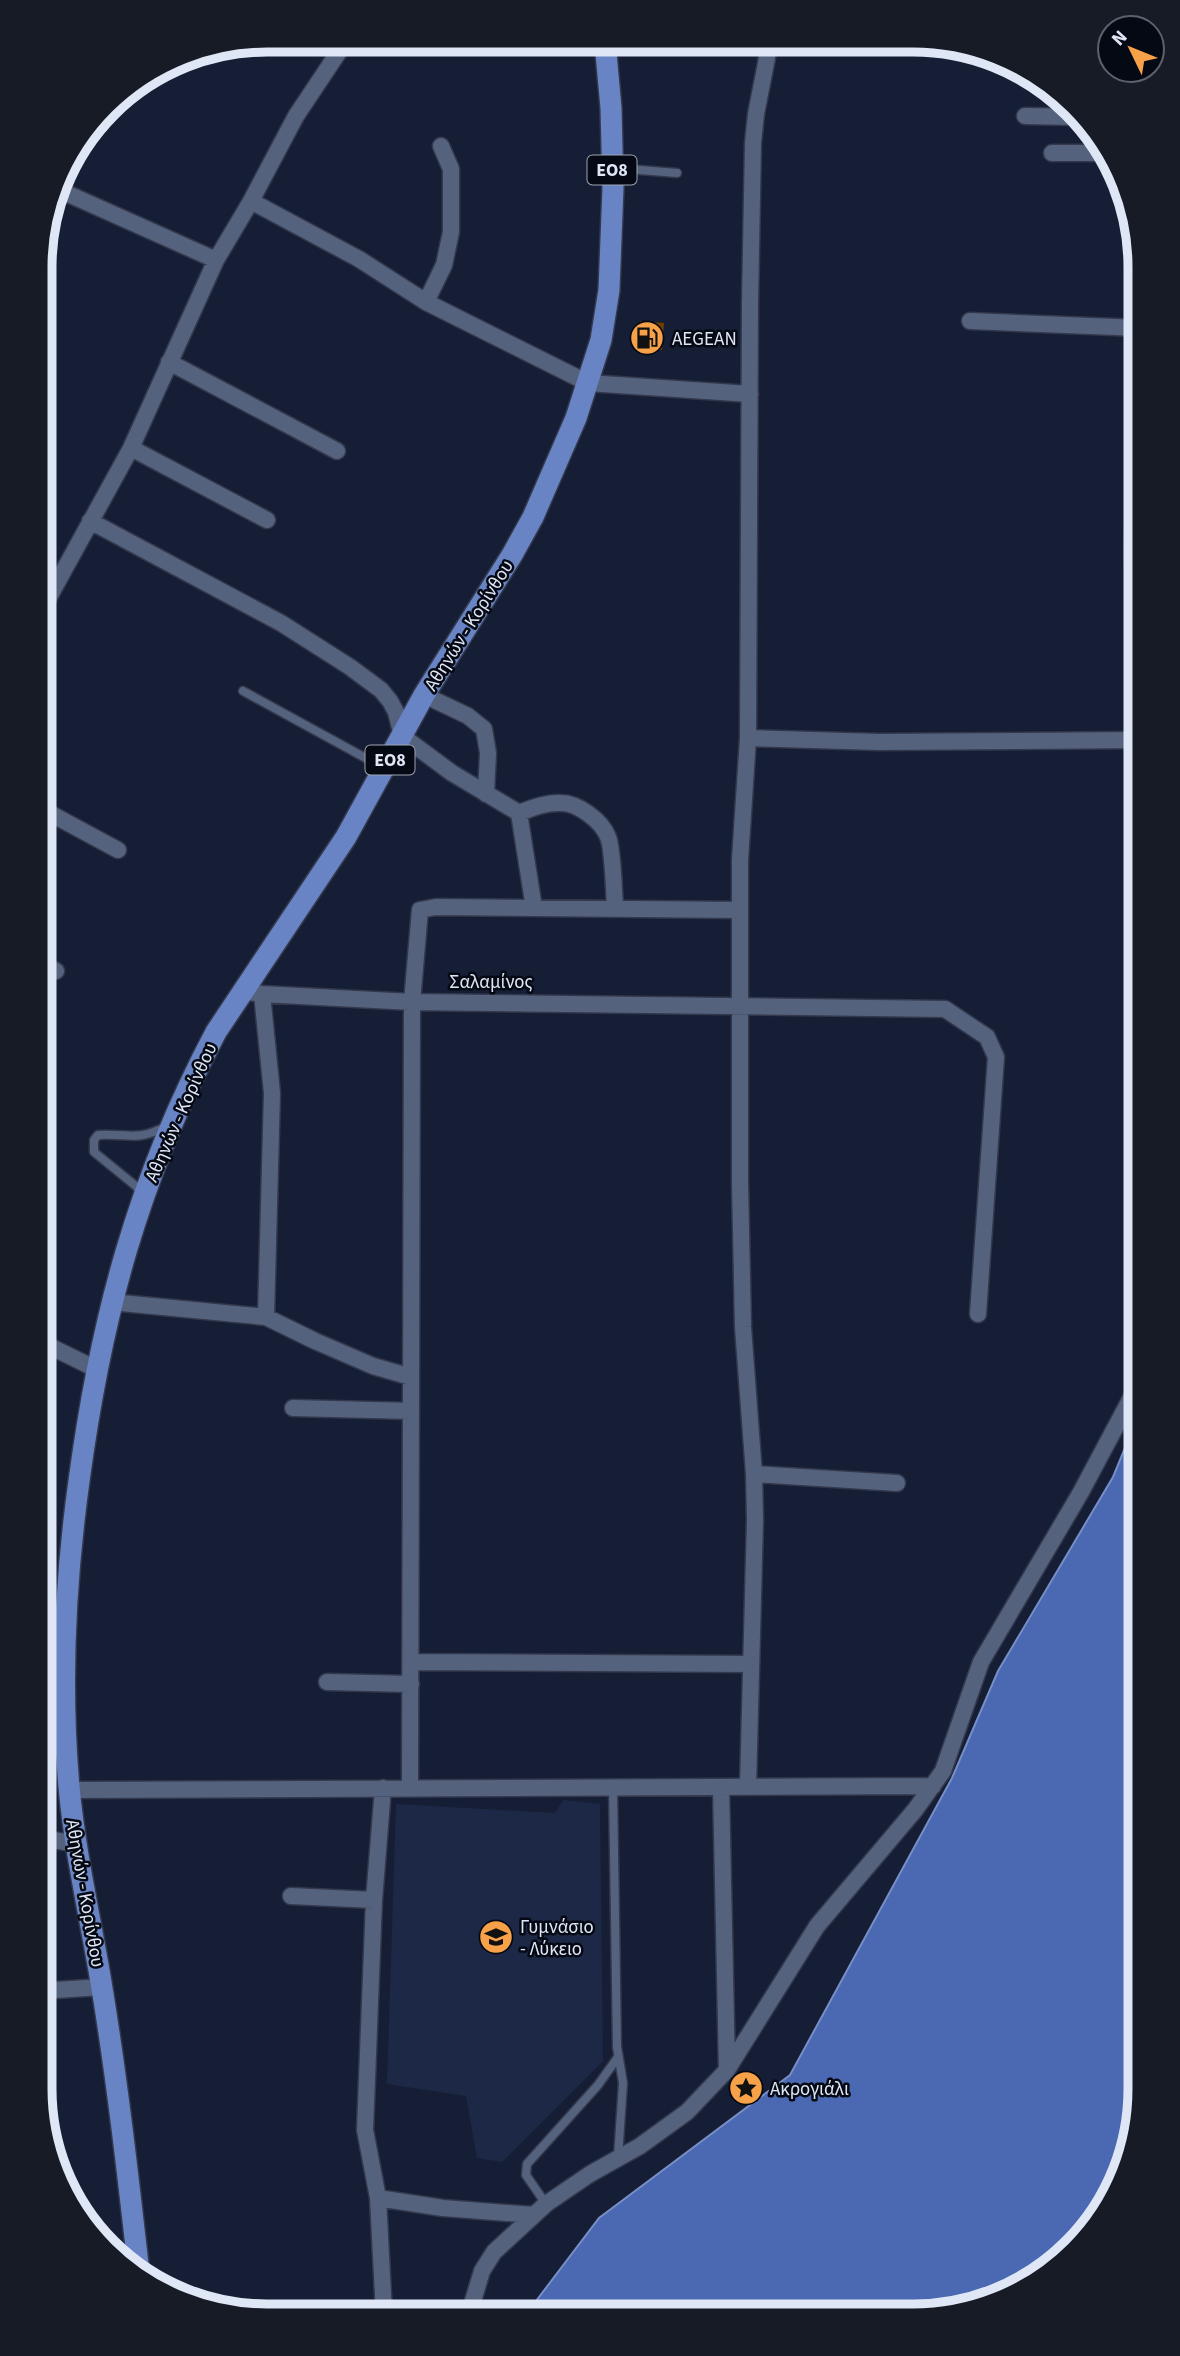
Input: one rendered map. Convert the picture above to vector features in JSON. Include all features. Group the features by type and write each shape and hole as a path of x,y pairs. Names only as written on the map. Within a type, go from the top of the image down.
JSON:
{"main road":[{"name":"Αθηνών - Κορίνθου","path":"137,2259 115,2071 69,1790 64,1681 72,1531 96,1369 111,1302 143,1197 170,1125 216,1032 252,992 385,769 424,695 489,594 533,517 576,418 601,340 609,290 612,168 611,108 606,53"}],"street":[{"path":"53,590 131,447 216,260 296,116 338,53"},
{"path":"748,1787 754,1474 743,1327 740,860 748,738 753,143 767,53"},
{"path":"1025,116 1065,117"},
{"path":"426,302 444,265 451,232 451,169 441,146"},
{"path":"1052,153 1094,153"},
{"path":"66,193 216,260"},
{"path":"251,201 359,259 426,302 588,383 750,394"},
{"path":"970,321 1128,328"},
{"path":"169,362 337,451"},
{"path":"131,447 267,520"},
{"path":"90,522 281,623 350,667 381,690 390,701 396,712 402,736 452,774 486,794 519,813 564,802 585,812 598,822 609,838 615,908"},
{"path":"424,695 468,716 484,729 488,753 486,794"},
{"path":"748,738 879,742 1128,740"},
{"path":"519,813 534,908"},
{"path":"53,815 118,850"},
{"path":"410,1788 412,1002 420,910 436,907 740,910"},
{"path":"252,992 272,1093 266,1317"},
{"name":"Σαλαμίνος","path":"252,992 412,1002 945,1009 987,1037 996,1057 978,1314"},
{"path":"111,1302 266,1317 373,1366 411,1377"},
{"path":"53,1348 96,1369"},
{"path":"472,2304 482,2271 494,2252 546,2204 590,2174 618,2160 687,2112 727,2070 817,1926 933,1786 951,1754 970,1687 981,1662 1081,1492 1127,1405"},
{"path":"293,1408 411,1411"},
{"path":"754,1474 897,1483"},
{"path":"411,1662 751,1664"},
{"path":"53,1681 64,1681"},
{"path":"327,1682 411,1684"},
{"path":"69,1790 933,1786"},
{"path":"721,1787 727,2070"},
{"path":"383,1788 374,1900 365,2130 378,2198 383,2250 384,2304"},
{"path":"53,1840 77,1844"},
{"path":"291,1896 374,1900"},
{"path":"53,1990 102,1987"},
{"path":"378,2198 443,2208 534,2216"}],"lane":[{"path":"612,168 677,173"},
{"path":"243,691 385,769"},
{"path":"143,1197 137,1187 94,1152 94,1140 98,1135 129,1138 150,1135 170,1125"},
{"path":"613,1787 618,2057 624,2083 618,2160"},
{"path":"546,2204 526,2175 527,2164 598,2085 618,2057"}],"shaded area":[{"name":"Γυμνάσιο - Λύκειο","path":"563,1800 600,1804 603,2061 502,2162 477,2158 466,2096 387,2084 396,1804 555,1813"}],"water":[{"path":"1127,1442 1127,2103 1116,2158 1091,2208 1065,2241 1020,2275 982,2292 941,2302 534,2304 599,2218 790,2075 952,1778 998,1671 1113,1477"}],"building":[{"path":"640,321 664,323 662,350 638,348"}],"place":[{"name":"AEGEAN","path":"647,338"},
{"name":"Γυμνάσιο - Λύκειο","path":"496,1937"},
{"name":"Ακρογιάλι","path":"746,2088"}]}
